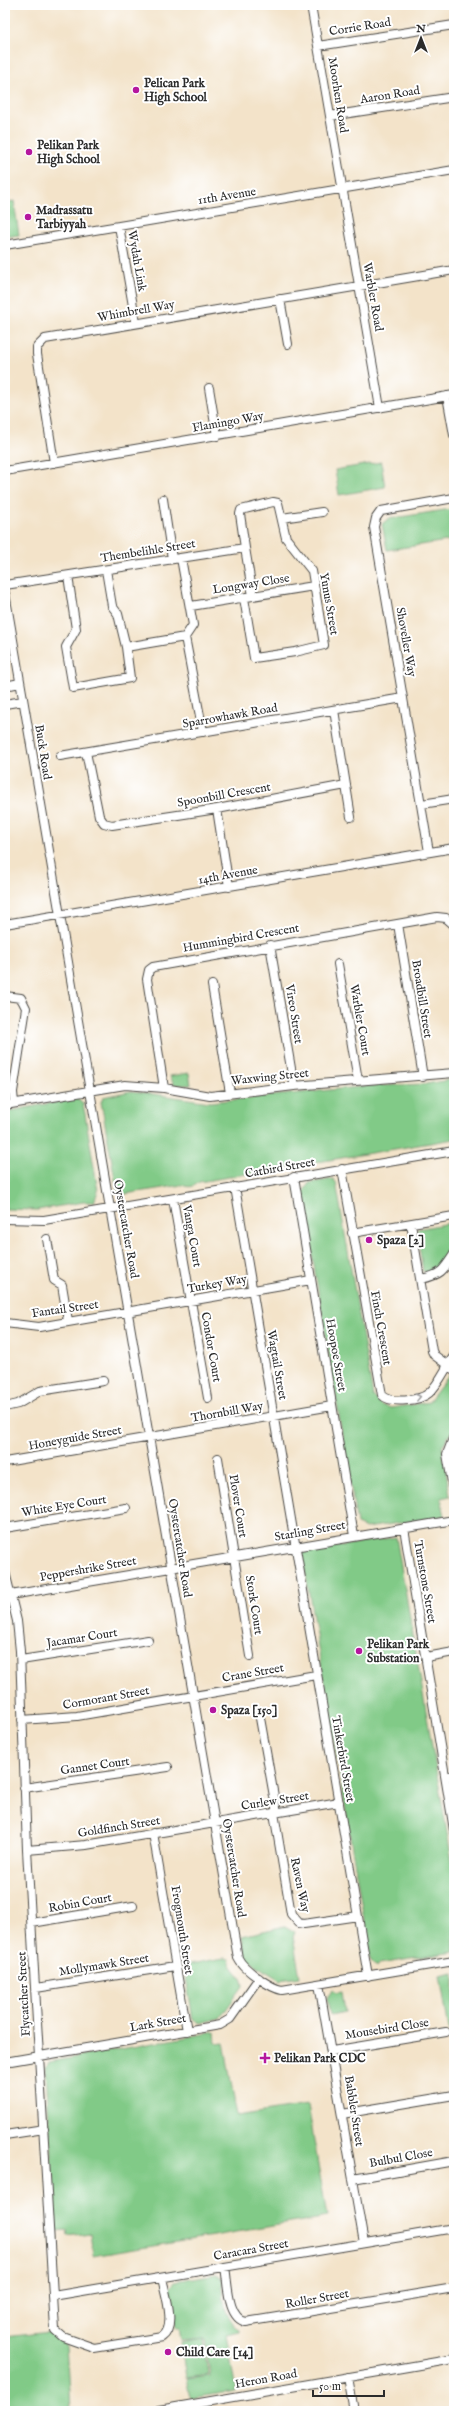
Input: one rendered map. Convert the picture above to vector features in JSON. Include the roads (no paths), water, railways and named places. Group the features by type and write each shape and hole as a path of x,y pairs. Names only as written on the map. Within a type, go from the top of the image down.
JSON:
{"street":[{"name":"Moorhen Road","path":"311,5 342,190"},
{"name":"Corrie Road","path":"318,46 454,25"},
{"name":"Aaron Road","path":"330,116 454,97"},
{"name":"11th Avenue","path":"5,245 342,190 454,170"},
{"name":"Warbler Road","path":"342,190 380,408"},
{"name":"Wydah Link","path":"119,226 136,323"},
{"name":"Whimbrell Way","path":"54,463 37,354 40,342 56,336 454,270"},
{"path":"280,299 288,344"},
{"path":"209,388 217,436"},
{"path":"451,395 454,435"},
{"name":"Flamingo Way","path":"5,471 451,395"},
{"name":"Shoveller Way","path":"430,852 374,521 378,514 388,509 454,498"},
{"path":"163,499 172,559"},
{"name":"Yunus Street","path":"244,598 254,658 323,646 324,642 310,568 286,538 278,504 273,502 241,510 240,514 245,548"},
{"path":"282,518 322,512"},
{"path":"245,548 253,596"},
{"name":"Thembelihle Street","path":"5,585 245,548"},
{"path":"182,558 193,625 185,637 203,732"},
{"path":"68,576 76,629 75,633 66,644 73,688 130,678 126,647 118,614 112,606 106,570"},
{"name":"Longway Close","path":"191,606 314,586"},
{"name":"Buck Road","path":"5,593 58,915"},
{"path":"126,647 185,637"},
{"path":"5,686 20,683"},
{"name":"Sparrowhawk Road","path":"60,756 403,698"},
{"path":"5,704 23,701"},
{"path":"334,710 351,817"},
{"name":"Spoonbill Crescent","path":"86,752 97,810 104,823 112,825 217,809 346,785"},
{"path":"422,804 454,799"},
{"path":"217,809 229,887"},
{"name":"14th Avenue","path":"5,924 454,848"},
{"name":"Oystercatcher Road","path":"58,915 128,1311 238,1958 245,1968 259,1978 282,1990 454,1960"},
{"name":"Hummingbird Crescent","path":"164,1088 147,979 149,970 158,964 442,916 450,920 454,925"},
{"name":"Broadbill Street","path":"398,924 422,1077"},
{"name":"Vireo Street","path":"270,945 294,1086"},
{"name":"Warbler Court","path":"338,964 358,1080"},
{"path":"212,985 230,1093"},
{"path":"5,996 20,998 26,1008 13,1092 14,1103"},
{"name":"Waxwing Street","path":"5,1104 125,1085 164,1088 206,1096 358,1080 422,1077 454,1073"},
{"name":"Catbird Street","path":"5,1221 44,1220 110,1210 235,1187 454,1151"},
{"name":"Finch Crescent","path":"342,1169 352,1233 382,1396 392,1402 423,1396 430,1393 451,1367 454,1356"},
{"name":"Hoopoe Street","path":"294,1177 354,1536"},
{"name":"Wagtail Street","path":"235,1187 295,1546"},
{"name":"Vanga Court","path":"173,1199 191,1301"},
{"path":"352,1233 454,1216"},
{"path":"411,1224 432,1351 434,1355 451,1367"},
{"path":"47,1239 54,1280 62,1285 68,1321"},
{"path":"421,1279 436,1276 442,1272 454,1254"},
{"name":"Turkey Way","path":"128,1311 311,1280"},
{"name":"Condor Court","path":"191,1301 208,1398"},
{"name":"Fantail Street","path":"5,1323 39,1327 128,1311"},
{"path":"5,1407 18,1404 40,1391 103,1382"},
{"name":"Thornbill Way","path":"149,1438 332,1406"},
{"path":"454,1436 447,1454 454,1494"},
{"name":"Honeyguide Street","path":"5,1462 149,1438"},
{"name":"Plover Court","path":"218,1458 234,1557"},
{"name":"White Eye Court","path":"5,1528 126,1508"},
{"name":"Starling Street","path":"171,1567 454,1520"},
{"name":"Turnstone Street","path":"404,1528 426,1657 450,1776 454,1830"},
{"name":"Tinkerbird Street","path":"295,1546 368,1976"},
{"name":"Stork Court","path":"234,1557 250,1656"},
{"name":"Peppershrike Street","path":"8,1595 171,1567"},
{"name":"Flycatcher Street","path":"5,1572 8,1595 18,1627 24,1788 55,2330 63,2337 86,2347 99,2348 159,2338 167,2333 170,2323 162,2278"},
{"name":"Jacamar Court","path":"20,1660 148,1640"},
{"path":"426,1657 454,1652"},
{"name":"Crane Street","path":"193,1696 316,1675"},
{"name":"Cormorant Street","path":"22,1720 53,1719 193,1696"},
{"path":"260,1718 275,1813"},
{"name":"Gannet Court","path":"24,1788 168,1767"},
{"name":"Curlew Street","path":"214,1823 339,1802"},
{"name":"Raven Way","path":"275,1813 291,1914 295,1920 304,1924 358,1916"},
{"name":"Goldfinch Street","path":"28,1850 66,1848 214,1823"},
{"name":"Frogmouth Street","path":"153,1833 187,2031"},
{"name":"Robin Court","path":"32,1923 133,1906"},
{"name":"Mollymawk Street","path":"36,1988 175,1966"},
{"name":"Lark Street","path":"5,2062 187,2031 225,2023 259,1978"},
{"name":"Babbler Street","path":"320,1984 364,2243"},
{"name":"Mousebird Close","path":"332,2051 446,2032"},
{"path":"342,2114 454,2095"},
{"path":"5,2136 44,2129"},
{"name":"Bulbul Close","path":"353,2179 454,2161"},
{"name":"Caracara Street","path":"53,2296 454,2228"},
{"name":"Roller Street","path":"225,2267 233,2313 240,2321 246,2322 454,2288"},
{"name":"Heron Road","path":"153,2411 454,2359"},
{"path":"348,2377 354,2411"}],"place":[{"name":"Pelican Park High School","path":"136,90"},
{"name":"Pelikan Park High School","path":"29,152"},
{"name":"Madrassatu Tarbiyyah","path":"28,217"},
{"name":"Spaza [2]","path":"369,1240"},
{"name":"Pelikan Park Substation","path":"359,1651"},
{"name":"Spaza [150]","path":"213,1710"},
{"name":"Pelikan Park CDC","path":"265,2058"},
{"name":"Child Care [14]","path":"168,2352"}]}
